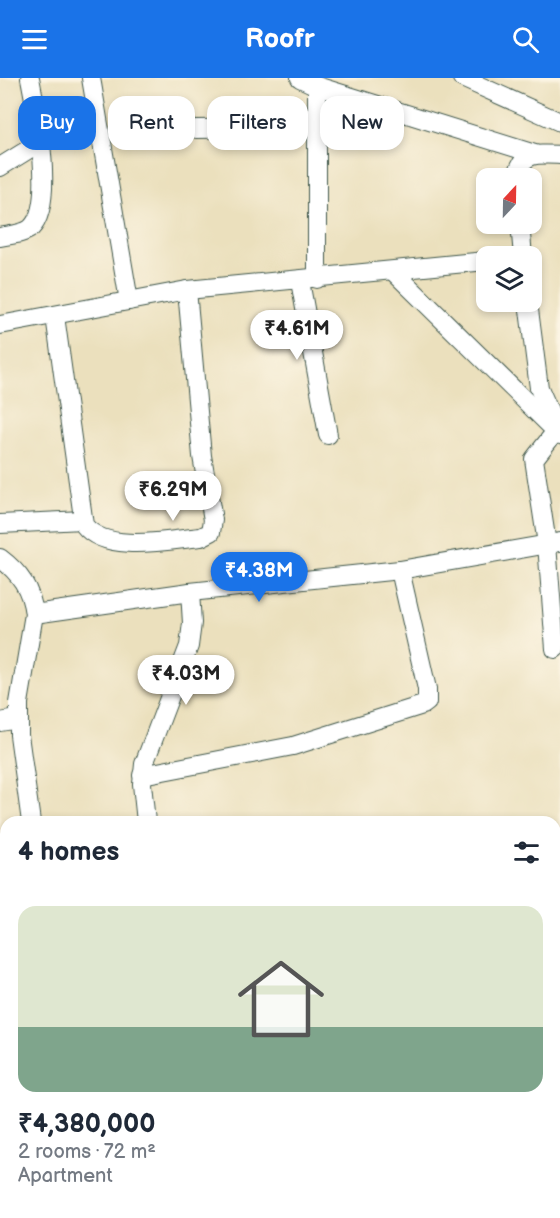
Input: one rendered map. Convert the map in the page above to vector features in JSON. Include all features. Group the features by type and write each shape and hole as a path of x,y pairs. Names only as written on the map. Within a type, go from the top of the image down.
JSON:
{"street":[{"path":"30,78 33,96"},
{"path":"91,78 129,301"},
{"path":"300,78 317,86 535,154 560,155"},
{"path":"462,78 560,122"},
{"path":"317,86 309,280 328,435"},
{"path":"196,129 316,127"},
{"path":"0,167 27,150"},
{"path":"0,237 26,231 36,221 42,196 42,150"},
{"path":"518,168 524,159 535,154"},
{"path":"0,326 187,290 476,262"},
{"path":"393,271 559,433"},
{"path":"55,316 83,520 89,532 121,543 201,537 211,532 213,520 202,456 187,290"},
{"path":"529,312 539,388 559,433"},
{"path":"555,649 554,543 534,459 536,453 559,433"},
{"path":"0,524 83,520"},
{"path":"34,614 190,592 400,570 554,543"},
{"path":"0,558 12,567 25,583 34,614 18,719 30,816"},
{"path":"142,774 293,746 427,702 427,689 400,570"},
{"path":"146,816 142,774 189,646 192,623 190,592"},
{"path":"0,722 18,719"}]}
